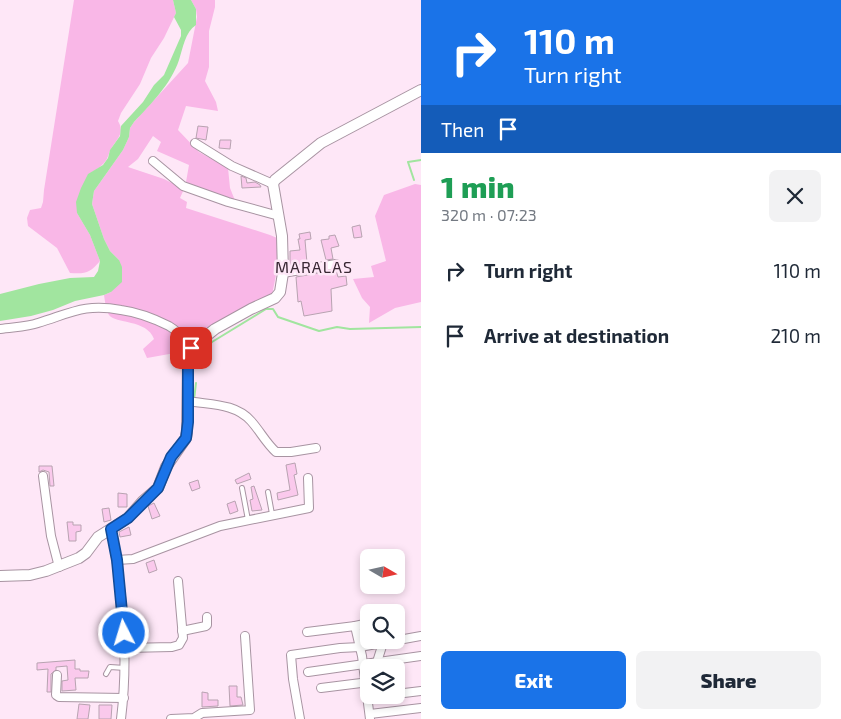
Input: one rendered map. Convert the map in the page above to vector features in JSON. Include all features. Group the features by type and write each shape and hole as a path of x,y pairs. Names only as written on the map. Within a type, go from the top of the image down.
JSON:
{"street":[{"path":"0,576 30,575 59,567 86,553 98,537 128,518 158,488 171,457 186,438 189,352 191,348 251,308 276,298 280,292 283,273 282,236 273,184 316,147 421,90"},
{"path":"195,143 232,166 273,184"},
{"path":"153,161 183,186 228,202 279,216"},
{"path":"283,273 336,264"},
{"path":"0,329 37,324 65,313 93,307 123,310 172,328 186,340 199,341"},
{"path":"188,401 216,406 226,405 240,412 253,423 276,452 316,448"},
{"path":"43,476 51,536 59,567"},
{"path":"117,560 133,559 211,529 272,514 309,508 308,478"},
{"path":"111,529 117,560 126,648 124,698 121,719"},
{"path":"126,648 172,647 179,645 183,638 178,581"},
{"path":"182,631 208,625 207,616"},
{"path":"307,632 360,625"},
{"path":"300,719 291,655 360,647 355,626"},
{"path":"172,719 194,718 202,713 209,716 250,710 246,636"},
{"path":"405,639 421,636"},
{"path":"404,659 421,656"},
{"path":"308,672 360,664"},
{"path":"57,675 56,695 59,697 124,698"},
{"path":"321,688 360,683"},
{"path":"405,693 421,690"},
{"path":"370,716 420,708"}],"lane":[{"path":"242,488 248,520"},
{"path":"268,492 272,514"},
{"path":"106,674 110,667 125,668"}],"shaded area":[{"path":"74,0 173,0 176,13 164,38 151,58 140,84 121,113 118,121 121,130 119,137 104,163 88,175 77,213 90,235 100,261 87,272 80,273 70,273 57,248 28,226 27,218 30,210 41,208 43,202"},
{"path":"173,0 191,0 196,9 196,25 187,36 171,77 160,93 134,122 130,128 129,137 123,150 94,191 92,204 104,239 122,267 122,282 111,292 104,295 75,301 31,316 0,321 0,294 70,278 94,277 98,271 100,261 90,235 77,213 76,202 88,174 103,165 108,158 110,150 120,136 121,126 164,75 181,36 181,30 174,17 176,13"},
{"path":"191,0 215,0 209,31 209,67 205,81 216,102 218,111 186,106 178,130 199,152 228,168 230,188 236,203 186,182 189,165 157,151 161,142 153,136 138,159 128,167 164,179 184,189 180,198 187,202 186,208 277,238 278,265 272,295 186,351 147,358 143,349 154,339 150,333 138,325 112,318 107,311 104,295 111,292 119,260 110,251 104,239 92,204 94,191 123,150 129,137 130,128 134,122 188,63 197,17 196,9"},
{"path":"415,184 421,185 421,302 395,308 369,323 370,307 362,298 353,279 374,277 371,266 386,261 375,216 384,195"}],"building":[{"path":"198,126 208,127 206,140 196,138"},
{"path":"220,140 231,140 230,149 219,148"},
{"path":"241,176 246,178 247,183 255,182 261,187 242,188"},
{"path":"360,225 362,237 354,238 352,227"},
{"path":"310,232 311,239 305,240 307,263 290,266 290,251 300,250 299,234"},
{"path":"335,235 339,246 331,248 333,259 326,260 321,240 329,239 329,236"},
{"path":"336,270 338,277 346,276 347,285 331,289 332,311 304,316 301,301 298,302 296,277"},
{"path":"295,463 297,474 294,475 298,495 278,500 277,493 290,490 286,465"},
{"path":"39,466 52,466 54,486 50,486 49,472 43,470 39,472"},
{"path":"249,473 251,479 237,484 235,480"},
{"path":"198,480 200,488 192,491 189,483"},
{"path":"254,486 262,510 252,511 250,500 253,499 251,487"},
{"path":"118,493 127,494 127,507 118,507"},
{"path":"235,501 238,511 230,514 227,504"},
{"path":"154,503 160,516 152,519 148,506"},
{"path":"109,508 111,520 104,522 102,509"},
{"path":"67,522 73,522 73,525 81,525 81,531 76,532 76,541 69,541"},
{"path":"129,527 131,535 120,537 119,532"},
{"path":"154,560 157,570 149,573 146,563"},
{"path":"75,660 75,669 89,671 88,678 75,678 76,690 62,691 62,681 68,680 67,666 56,667 56,670 51,674 51,692 47,692 48,669 37,670 37,663"},
{"path":"229,686 237,686 237,697 241,697 243,705 230,706"},
{"path":"202,692 208,693 208,700 218,700 218,706 202,707"},
{"path":"79,704 90,705 88,719 77,719"},
{"path":"99,705 112,705 111,719 99,719"}],"waterway":[{"path":"414,180 408,162 421,160"},
{"path":"198,356 212,342 266,309 273,309 278,317 319,331 337,327 350,329 421,327"},
{"path":"194,400 196,383"}],"district":[{"name":"MARALAS","path":"314,266"}],"route":[{"path":"124,633 117,560 111,529 128,518 158,488 171,457 186,438 188,422 188,361 191,348"}]}
